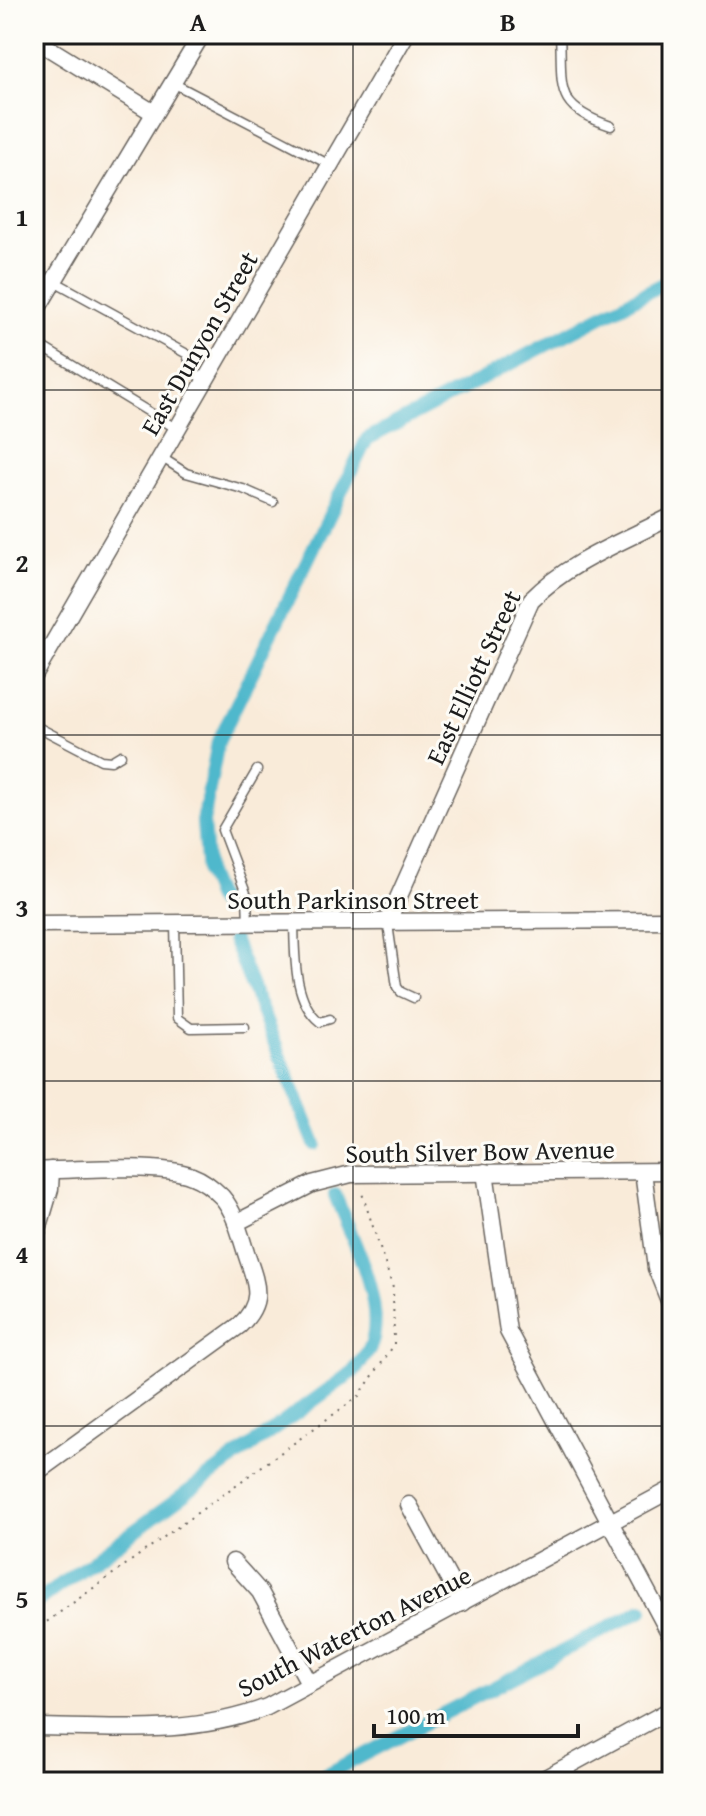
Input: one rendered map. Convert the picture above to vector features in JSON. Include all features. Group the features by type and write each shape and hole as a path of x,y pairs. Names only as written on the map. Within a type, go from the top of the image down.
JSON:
{"street":[{"path":"34,314 202,34"},
{"name":"East Dunyon Street","path":"34,676 406,34"},
{"path":"34,39 154,113"},
{"name":"East Elliott Street","path":"387,923 531,600 547,584 574,567 672,516"},
{"name":"South Parkinson Street","path":"34,924 672,920"},
{"path":"34,1243 50,1189 51,1170"},
{"path":"34,1171 163,1170 192,1175 224,1199 236,1223 256,1282 257,1299 252,1314 240,1325 34,1474"},
{"name":"South Silver Bow Avenue","path":"236,1223 312,1184 351,1174 672,1171"},
{"path":"485,1172 508,1331 672,1638"},
{"path":"643,1172 656,1268 672,1308"},
{"name":"South Waterton Avenue","path":"34,1727 178,1728 217,1724 267,1707 672,1489"},
{"path":"409,1505 462,1603"},
{"path":"233,1562 260,1592 309,1683"},
{"path":"538,1782 672,1709"}],"lane":[{"path":"560,34 564,97 571,107 611,126"},
{"path":"173,83 330,165"},
{"path":"54,281 187,354 192,372 206,380"},
{"path":"34,342 177,429"},
{"path":"161,457 186,473 243,489 273,502"},
{"path":"34,725 101,760 111,761 121,755"},
{"path":"248,923 247,896 222,830 257,770"},
{"path":"175,923 177,1018 191,1028 245,1027"},
{"path":"294,923 294,960 299,985 313,1016 320,1022 330,1019"},
{"path":"387,923 397,987 414,998"}],"path":[{"path":"34,1631 359,1396 394,1345 393,1288 359,1186 351,1174"}],"waterway":[{"path":"219,903 207,874 203,822 218,742 367,439 672,279"},
{"path":"233,939 315,1144"},
{"path":"34,1604 354,1371 364,1358 374,1333 371,1293 366,1272 335,1195"},
{"path":"312,1782 642,1610"}]}
